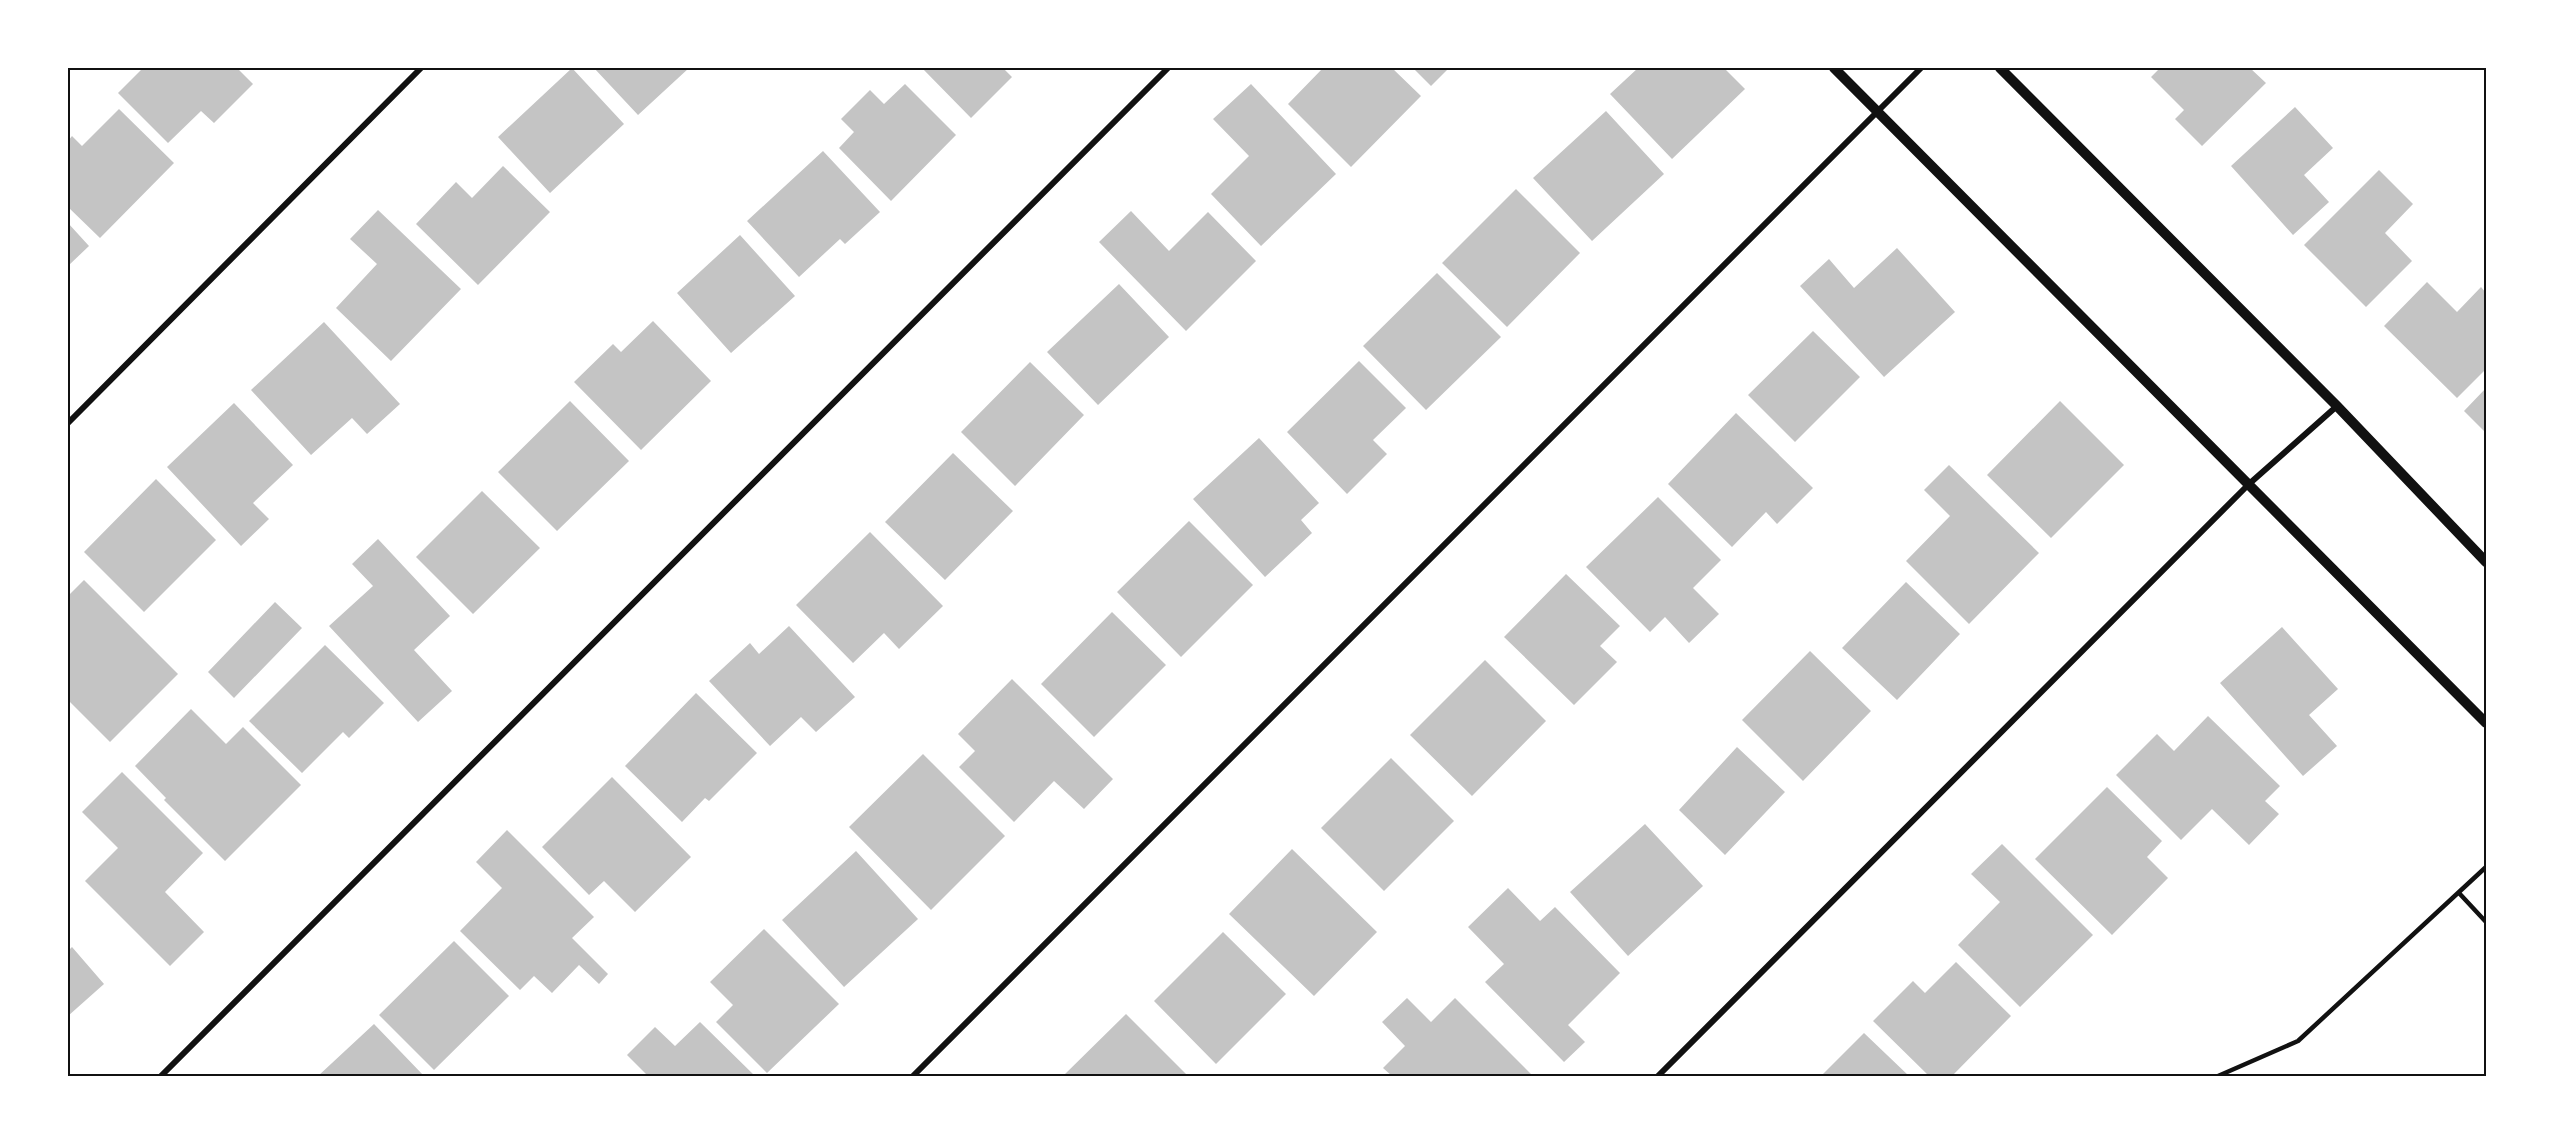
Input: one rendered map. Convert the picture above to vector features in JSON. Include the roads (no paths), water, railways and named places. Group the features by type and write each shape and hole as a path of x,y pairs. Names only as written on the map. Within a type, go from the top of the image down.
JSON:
{"street":[{"path":"68,423 422,68"},
{"path":"161,1077 1168,68"},
{"path":"1834,68 2487,723"},
{"path":"913,1077 1921,68"},
{"path":"2000,68 2337,406 2487,562"},
{"path":"1658,1077 2248,484 2337,406"}],"lane":[{"path":"2218,1077 2298,1041 2487,867"},
{"path":"2459,893 2487,922"}]}
